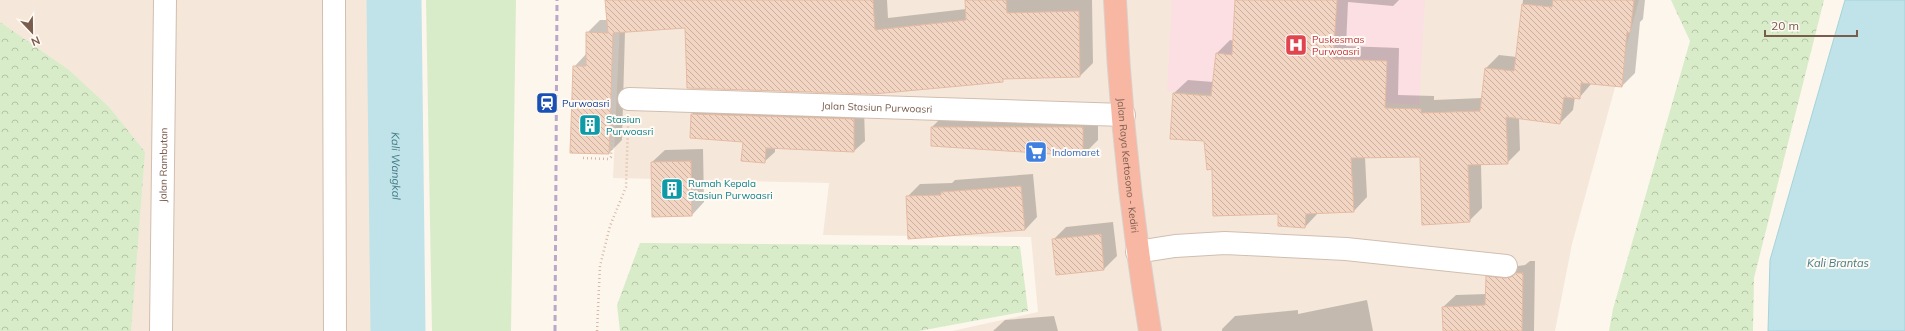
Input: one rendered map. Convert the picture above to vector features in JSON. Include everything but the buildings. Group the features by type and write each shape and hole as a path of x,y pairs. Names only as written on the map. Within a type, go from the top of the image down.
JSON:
{"highway":[{"name":"Jalan Raya Kertosono - Kediri","path":"1115,0 1118,68 1124,114 1137,252 1150,331"}],"street":[{"name":"Jalan Rambutan","path":"161,331 165,0"},
{"path":"334,0 335,331"},
{"name":"Jalan Stasiun Purwoasri","path":"629,98 1124,114"},
{"path":"1137,252 1175,246 1225,243 1346,249 1506,266"}],"path":[{"path":"597,331 600,266 610,226 626,187 629,98"},
{"path":"584,158 611,157 613,126"}],"shaded area":[{"path":"0,0 411,0 413,331 0,331"},
{"path":"621,0 1639,0 1572,244 1555,331 952,331 1038,312 1031,237 823,235 829,183 613,178"},
{"name":"Puskesmas Purwoasri","path":"1172,0 1425,0 1419,105 1167,91"}],"green space":[{"path":"426,0 516,0 511,331 432,331"},
{"path":"1671,0 1824,0 1754,278 1753,331 1609,331 1613,309 1690,41"},
{"path":"0,22 69,70 109,107 145,152 131,331 0,331"},
{"path":"640,243 1020,246 1028,311 919,331 620,331 617,305"}],"water":[{"name":"Kali Brantas","path":"1845,0 1905,0 1905,331 1768,331 1770,260"}],"waterway":[{"name":"Kali Wangkal","path":"394,0 398,331"}],"railway":[{"path":"555,331 557,0"}],"place":[{"name":"Puskesmas Purwoasri","path":"1296,45"},
{"name":"Purwoasri","path":"547,103"},
{"name":"Stasiun Purwoasri","path":"590,125"},
{"name":"Indomaret","path":"1036,152"},
{"name":"Rumah Kepala Stasiun Purwoasri","path":"672,189"}]}
